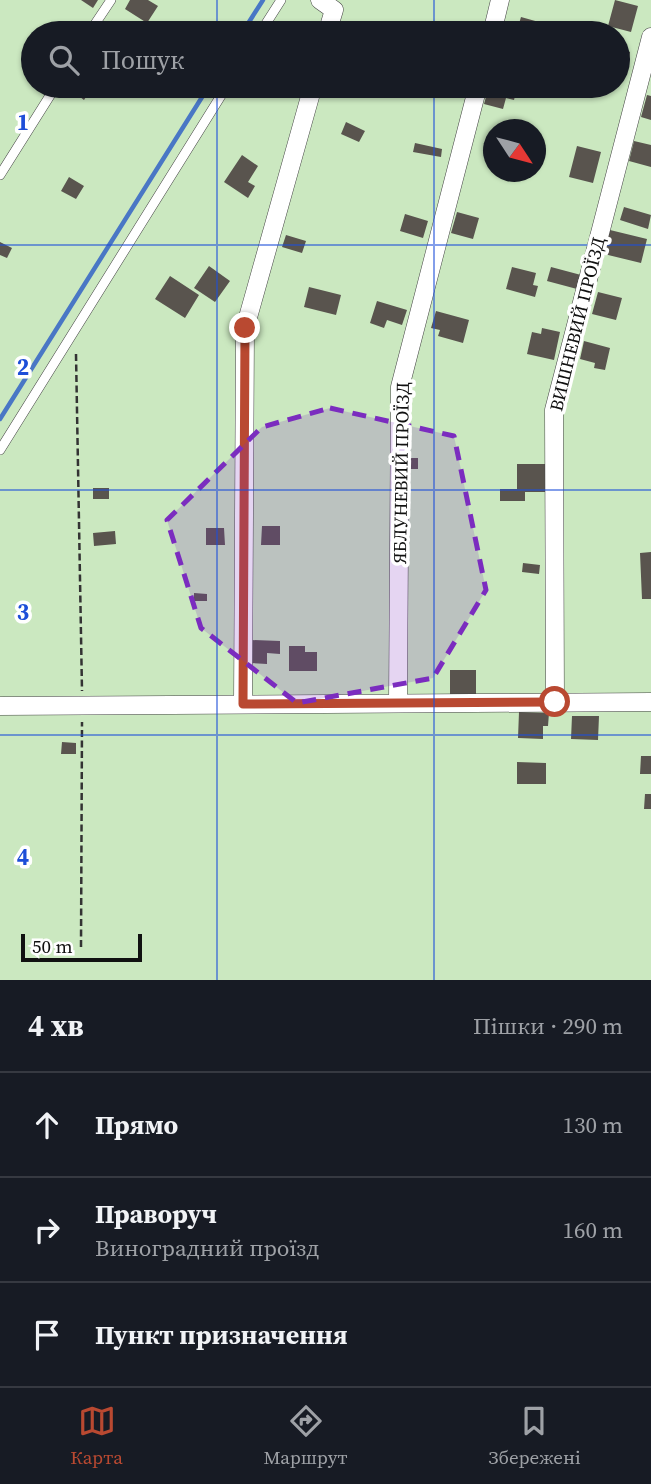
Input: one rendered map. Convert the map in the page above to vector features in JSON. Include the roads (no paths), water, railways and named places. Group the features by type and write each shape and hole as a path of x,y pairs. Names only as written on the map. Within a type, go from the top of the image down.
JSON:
{"street":[{"path":"320,0 334,9 330,21"},
{"path":"495,21 500,0"},
{"name":"ВИШНЕВИЙ ПРОЇЗД","path":"555,702 554,410 651,37"},
{"path":"243,704 245,328 310,98"},
{"name":"ЯБЛУНЕВИЙ ПРОЇЗД","path":"398,703 400,387 475,98"},
{"path":"0,706 651,702"}],"lane":[{"path":"97,21 111,0"},
{"path":"268,21 281,0"},
{"path":"0,175 48,98"},
{"path":"0,450 220,98"}],"waterway":[{"path":"250,21 263,0"},
{"path":"0,419 201,98"}]}
